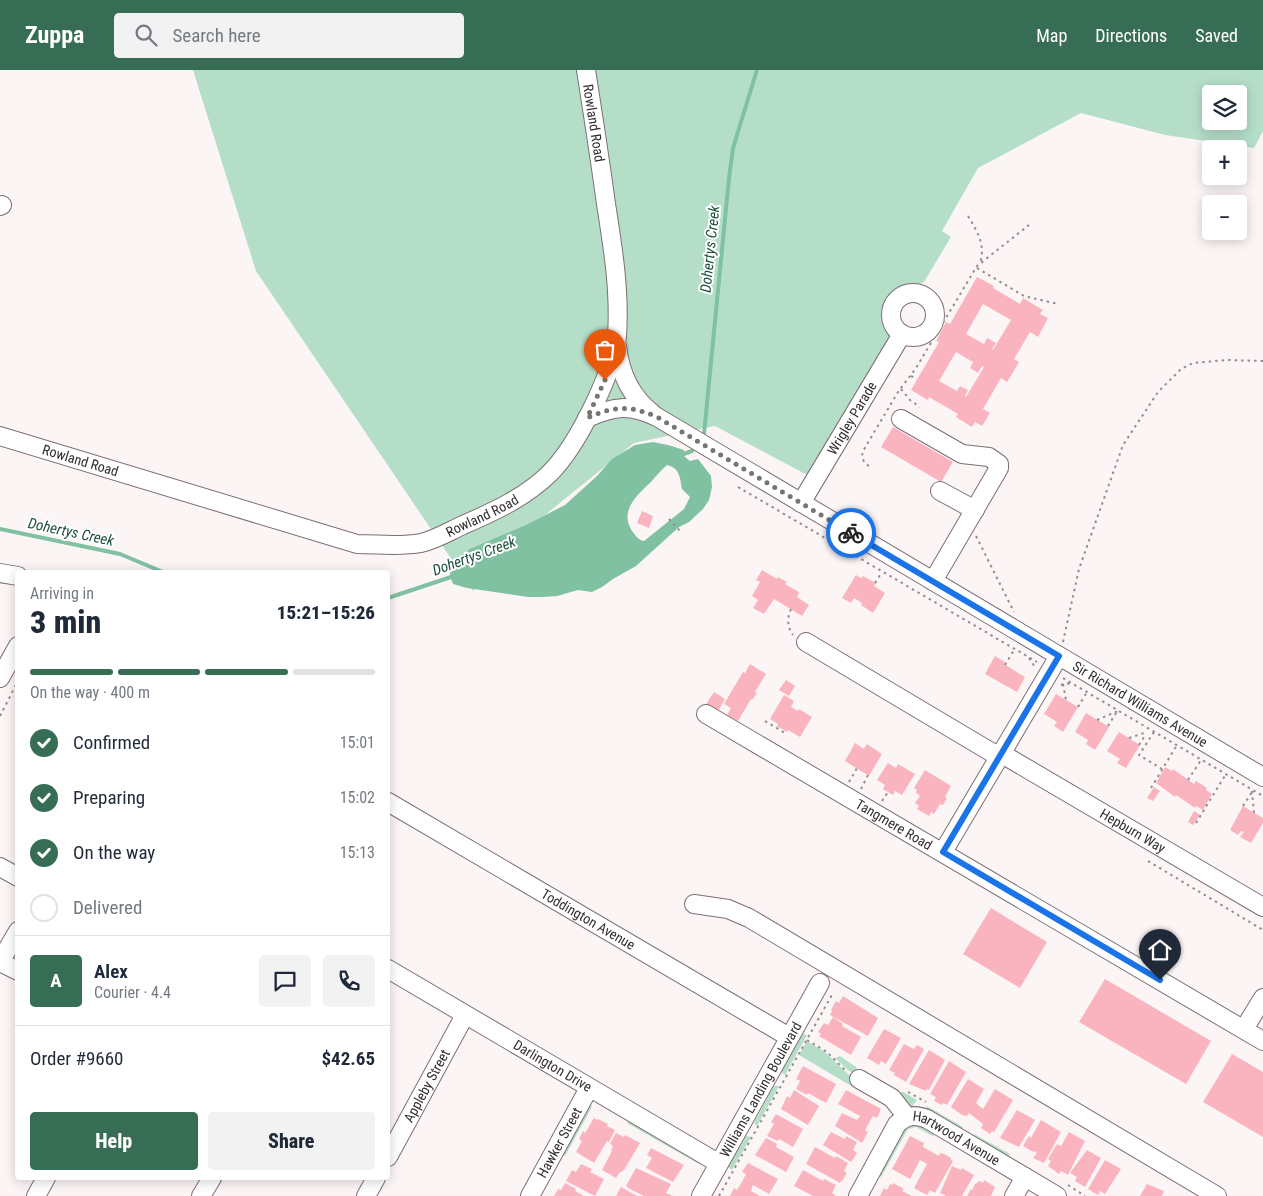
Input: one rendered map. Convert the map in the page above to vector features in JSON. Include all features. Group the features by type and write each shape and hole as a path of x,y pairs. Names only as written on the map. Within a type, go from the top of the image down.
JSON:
{"street":[{"name":"Rowland Road","path":"0,436 357,544 400,545 423,542 486,515 526,491 550,473 587,418 609,368 616,338 618,293 586,70"},
{"name":"Wrigley Parade","path":"801,504 902,334"},
{"path":"616,338 618,354 626,380 646,409 657,417"},
{"path":"587,418 607,410 621,408 643,411 657,417"},
{"name":"Sir Richard Williams Avenue","path":"657,417 933,581 1007,635 1054,674 1256,786"},
{"path":"901,419 962,454 988,457 999,464 999,468 933,581"},
{"path":"940,491 972,515"},
{"path":"0,573 15,576"},
{"name":"Hepburn Way","path":"806,642 992,752 1002,754 1263,907"},
{"path":"0,678 15,651"},
{"path":"943,852 1002,754 1054,674"},
{"name":"Tangmere Road","path":"706,714 1263,1040"},
{"name":"Toddington Avenue","path":"390,803 789,1037"},
{"path":"0,867 15,875"},
{"path":"694,904 728,909 749,918 1217,1196"},
{"path":"15,935 0,962 15,970"},
{"name":"Darlington Drive","path":"390,970 718,1163"},
{"name":"Williams Landing Boulevard","path":"701,1196 789,1037 826,988"},
{"path":"1244,1029 1263,998"},
{"name":"Appleby Street","path":"390,1153 466,1015"},
{"name":"Hartwood Avenue","path":"859,1079 892,1098 907,1117 916,1116 927,1120 1057,1196"},
{"name":"Hawker Street","path":"530,1196 589,1088"},
{"path":"858,1196 897,1124 907,1117"},
{"path":"1014,1196 1024,1177"},
{"path":"36,1196 45,1180"},
{"path":"201,1196 211,1180"},
{"path":"366,1196 375,1180"}],"path":[{"path":"968,216 978,233 982,246 980,264"},
{"path":"869,466 863,460 863,451 977,268 1029,225"},
{"path":"977,268 1024,296 1058,304"},
{"path":"1066,700 1054,674 1079,569 1122,445 1158,392 1181,369 1193,364 1227,360 1263,361"},
{"path":"911,376 917,379"},
{"path":"901,389 910,400 920,407"},
{"path":"738,487 882,572 1007,635 1015,649 1075,685"},
{"path":"972,515 977,539 1017,617 1007,635"},
{"path":"669,519 680,532"},
{"path":"875,583 882,572"},
{"path":"791,610 788,617 790,630 794,636 806,642"},
{"path":"1005,665 1015,649"},
{"path":"1028,657 1034,664 1075,685 1201,760 1226,774 1256,786 1263,796"},
{"path":"0,716 15,687"},
{"path":"1078,707 1087,692"},
{"path":"1097,720 1118,711"},
{"path":"1108,726 1118,711"},
{"path":"765,721 785,733 786,731"},
{"path":"1140,744 1149,729"},
{"path":"1129,738 1147,732"},
{"path":"1154,732 1139,755 1162,769"},
{"path":"1152,788 1177,745"},
{"path":"1188,780 1201,760"},
{"path":"854,787 848,784 857,768"},
{"path":"1196,824 1226,774"},
{"path":"859,791 868,775"},
{"path":"1244,806 1256,786"},
{"path":"1254,813 1256,786"},
{"path":"881,804 888,792"},
{"path":"1148,861 1263,930"},
{"path":"719,1196 807,1040 826,988"},
{"path":"807,1040 828,1052 848,1072 859,1079"}],"shaded area":[{"path":"193,70 1263,70 1263,131 1254,148 1247,147 1247,140 1202,140 1165,135 1081,113 978,168 942,231 951,237 924,282 903,287 888,301 885,317 892,340 811,477 715,426 634,443 540,519 473,591 256,271"},
{"path":"802,1034 807,1035 785,1075 781,1072"},
{"path":"807,1041 825,1052 857,1080 858,1090 799,1055"},
{"path":"840,1056 856,1067 859,1077 835,1058"},
{"path":"774,1086 779,1086 757,1126 754,1123"},
{"path":"902,1091 917,1100 910,1109 898,1099"},
{"path":"589,1105 592,1107 565,1156 562,1153"},
{"path":"927,1106 963,1127 960,1131 926,1111"},
{"path":"630,1120 700,1161 699,1164 627,1123"},
{"path":"916,1123 934,1131 934,1135 916,1127 908,1129 881,1177 878,1174 904,1127"},
{"path":"974,1134 1010,1154 1006,1158 973,1138"},
{"path":"746,1136 751,1137 732,1170 726,1165 735,1149 741,1146"}],"water":[{"path":"653,442 684,450 684,456 690,461 698,459 711,476 712,487 709,500 703,509 689,522 679,527 636,566 592,592 578,590 557,596 528,597 467,588 453,584 450,575 451,567 457,558 470,549 526,525 565,505 597,476 612,459 635,445","holes":["667,465 671,466 679,474 682,489 690,497 684,509 644,541 635,535 629,524 628,517 631,504 640,492"]}],"building":[{"path":"977,277 1020,304 1023,298 1043,310 1040,314 1048,318 1038,337 1030,332 1014,359 1019,362 1007,382 1001,378 983,409 990,413 982,426 975,422 972,427 956,417 958,414 929,397 928,400 911,390 939,342 936,341 946,322 950,324","holes":["983,304 1011,320 993,350 996,343 987,338 984,344 966,334","956,352 973,362 970,368 978,373 982,366 984,367 966,397 968,390 960,386 957,391 939,381"]},
{"path":"893,427 953,462 941,482 881,447"},
{"path":"642,511 653,516 649,528 637,523"},
{"path":"762,570 777,579 778,577 787,582 785,584 799,592 797,597 809,605 802,616 774,599 764,614 753,608 758,600 752,596 760,582 756,580"},
{"path":"856,575 861,578 863,576 876,583 874,586 885,593 873,613 854,598 851,603 842,598"},
{"path":"995,656 1025,677 1017,692 985,674"},
{"path":"750,664 766,674 755,692 757,693 751,699 738,721 727,715 731,708 724,704 743,672 745,673"},
{"path":"786,680 795,686 789,696 779,690"},
{"path":"714,692 725,699 717,713 705,706"},
{"path":"1056,694 1078,707 1063,732 1054,726 1057,722 1044,714"},
{"path":"784,695 794,701 791,707 798,711 799,709 812,717 800,737 777,726 778,724 770,719"},
{"path":"1086,713 1109,727 1095,750 1086,744 1088,740 1075,732"},
{"path":"1119,732 1140,745 1126,768 1117,763 1120,759 1107,751"},
{"path":"855,743 864,749 867,744 882,754 869,776 845,761"},
{"path":"888,763 896,768 898,764 915,774 902,795 895,791 893,795 883,789 885,785 877,780"},
{"path":"1165,767 1172,771 1173,769 1194,784 1196,781 1207,788 1206,790 1212,794 1203,810 1196,806 1195,808 1176,795 1175,797 1156,783"},
{"path":"925,770 951,786 943,805 940,804 934,814 931,812 929,816 917,809 919,806 915,803 920,796 914,788"},
{"path":"1154,787 1160,791 1153,801 1147,798"},
{"path":"1243,806 1263,818 1263,823 1251,843 1240,837 1244,832 1241,831 1238,835 1230,830"},
{"path":"1194,811 1200,815 1193,825 1188,822"},
{"path":"991,908 1047,942 1020,988 963,954"},
{"path":"1105,979 1211,1041 1186,1084 1079,1022"},
{"path":"843,996 878,1018 868,1036 830,1015 836,1001 839,1003"},
{"path":"833,1017 843,1024 842,1026 861,1037 851,1055 819,1036 821,1034 818,1032 824,1023 828,1025"},
{"path":"884,1029 901,1038 886,1064 881,1061 879,1065 867,1058"},
{"path":"904,1044 914,1049 917,1045 924,1049 906,1082 889,1070"},
{"path":"929,1050 945,1060 929,1090 927,1089 926,1091 909,1084"},
{"path":"1232,1054 1263,1072 1263,1137 1203,1102"},
{"path":"949,1061 966,1072 947,1105 943,1103 942,1105 934,1101 936,1097 930,1094"},
{"path":"803,1066 836,1084 826,1103 796,1089 800,1081 796,1079"},
{"path":"968,1079 984,1089 976,1103 983,1109 995,1089 1013,1100 994,1132 992,1131 990,1134 981,1128 983,1124 969,1113 967,1116 962,1115 951,1107"},
{"path":"794,1090 819,1106 808,1125 781,1109 787,1096 790,1098"},
{"path":"846,1090 881,1109 877,1118 873,1116 865,1130 868,1132 862,1143 835,1126 842,1113 857,1120 860,1116 838,1104"},
{"path":"1017,1110 1035,1120 1019,1147 1000,1138"},
{"path":"776,1114 803,1129 793,1147 779,1139 778,1141 767,1136 774,1124 771,1122"},
{"path":"594,1118 608,1124 607,1126 615,1130 594,1163 576,1152 582,1141 579,1139 583,1131 585,1133"},
{"path":"1041,1120 1061,1132 1044,1163 1033,1158 1037,1153 1023,1146 1029,1136 1031,1138"},
{"path":"831,1132 845,1139 846,1136 857,1142 853,1150 857,1153 851,1162 823,1145"},
{"path":"1069,1132 1085,1141 1068,1175 1061,1171 1059,1174 1048,1166 1051,1161 1048,1159 1057,1144 1061,1146"},
{"path":"616,1133 624,1137 625,1135 640,1143 624,1170 616,1178 602,1170 612,1151 613,1146 610,1144"},
{"path":"910,1136 924,1143 923,1147 939,1156 940,1153 944,1154 953,1161 935,1193 930,1190 927,1195 914,1188 927,1164 920,1160 910,1179 892,1169"},
{"path":"766,1138 777,1144 776,1147 794,1157 786,1172 755,1155"},
{"path":"815,1147 848,1163 844,1171 847,1173 840,1183 806,1164"},
{"path":"651,1148 684,1165 673,1182 646,1168 652,1158 647,1155"},
{"path":"1087,1150 1101,1158 1085,1187 1075,1181 1077,1177 1070,1173"},
{"path":"1105,1160 1121,1169 1105,1194 1100,1191 1098,1195 1088,1189"},
{"path":"748,1163 778,1179 769,1194 753,1185 751,1191 760,1196 730,1196 734,1188 737,1190 742,1182 746,1174 742,1172"},
{"path":"581,1164 592,1169 590,1172 604,1179 595,1196 566,1181 572,1170 576,1172"},
{"path":"952,1166 961,1170 962,1168 974,1175 962,1196 946,1196 940,1193"},
{"path":"636,1168 671,1184 666,1193 673,1196 644,1196 626,1186"},
{"path":"803,1170 823,1181 824,1179 836,1185 832,1193 835,1196 813,1196 794,1186"},
{"path":"984,1180 995,1187 991,1196 967,1196 971,1189 973,1190 975,1184 980,1181 983,1183"},
{"path":"565,1183 576,1189 575,1191 584,1196 554,1196"},
{"path":"893,1183 904,1189 902,1191 912,1196 880,1196 884,1188 887,1190 890,1184 892,1185"},
{"path":"1147,1184 1164,1191 1162,1196 1140,1196"},
{"path":"621,1187 637,1196 616,1196"}],"waterway":[{"name":"Dohertys Creek","path":"704,434 733,148 757,70"},
{"name":"Dohertys Creek","path":"678,456 692,451"},
{"name":"Dohertys Creek","path":"0,529 120,554 158,570"},
{"name":"Dohertys Creek","path":"390,597 454,576"}],"way so far":[{"path":"605,380 587,418 607,410 621,408 643,411 657,417 851,533"}],"route":[{"path":"851,533 1059,656 943,852 1160,980"}]}
